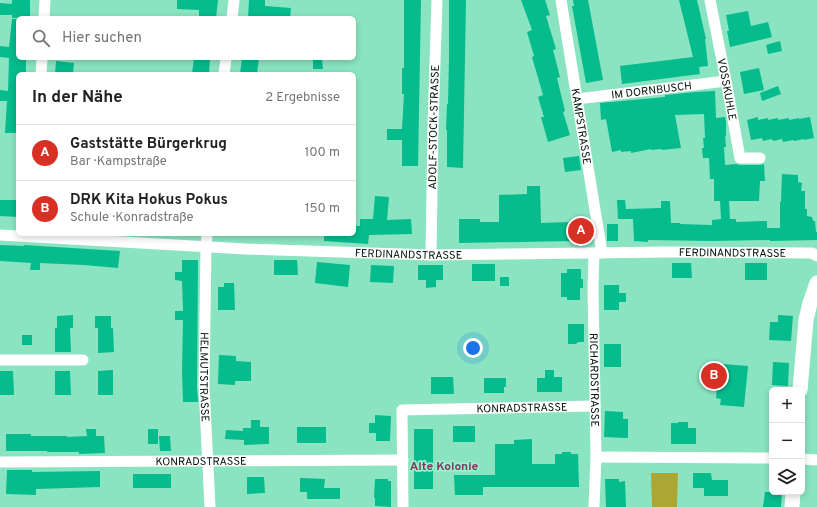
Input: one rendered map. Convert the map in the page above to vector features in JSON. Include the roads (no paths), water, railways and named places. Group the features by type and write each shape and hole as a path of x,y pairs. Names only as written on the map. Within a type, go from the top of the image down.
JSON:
{"main road":[{"path":"800,387 806,320 817,284"},
{"path":"792,507 793,495"}],"street":[{"path":"44,16 45,0"},
{"path":"232,16 234,0"},
{"name":"ADOLF-STOCK-STRASSE","path":"431,255 437,0"},
{"name":"KAMPSTRASSE","path":"561,0 577,99 598,253"},
{"name":"VOSSKUHLE","path":"710,0 740,158 760,158"},
{"path":"41,72 42,60"},
{"path":"224,72 226,60"},
{"name":"IM DORNBUSCH","path":"577,99 726,81"},
{"name":"FERDINANDSTRASSE","path":"0,234 16,234"},
{"name":"FERDINANDSTRASSE","path":"48,236 206,247 431,255 739,252 812,253 817,256"},
{"name":"HELMUTSTRASSE","path":"207,236 204,387 210,507"},
{"name":"RICHARDSTRASSE","path":"594,507 596,457 593,288 598,253"},
{"path":"0,360 83,360"},
{"name":"KONRADSTRASSE","path":"403,507 402,410 595,406"},
{"path":"596,457 769,458"},
{"path":"805,459 817,460"},
{"name":"KONRADSTRASSE","path":"0,462 403,460"}],"place":[{"name":"Gaststätte Bürgerkrug","path":"581,231"},
{"name":"DRK Kita Hokus Pokus","path":"714,376"}],"district":[{"name":"Alte Kolonie","path":"444,466"}]}
